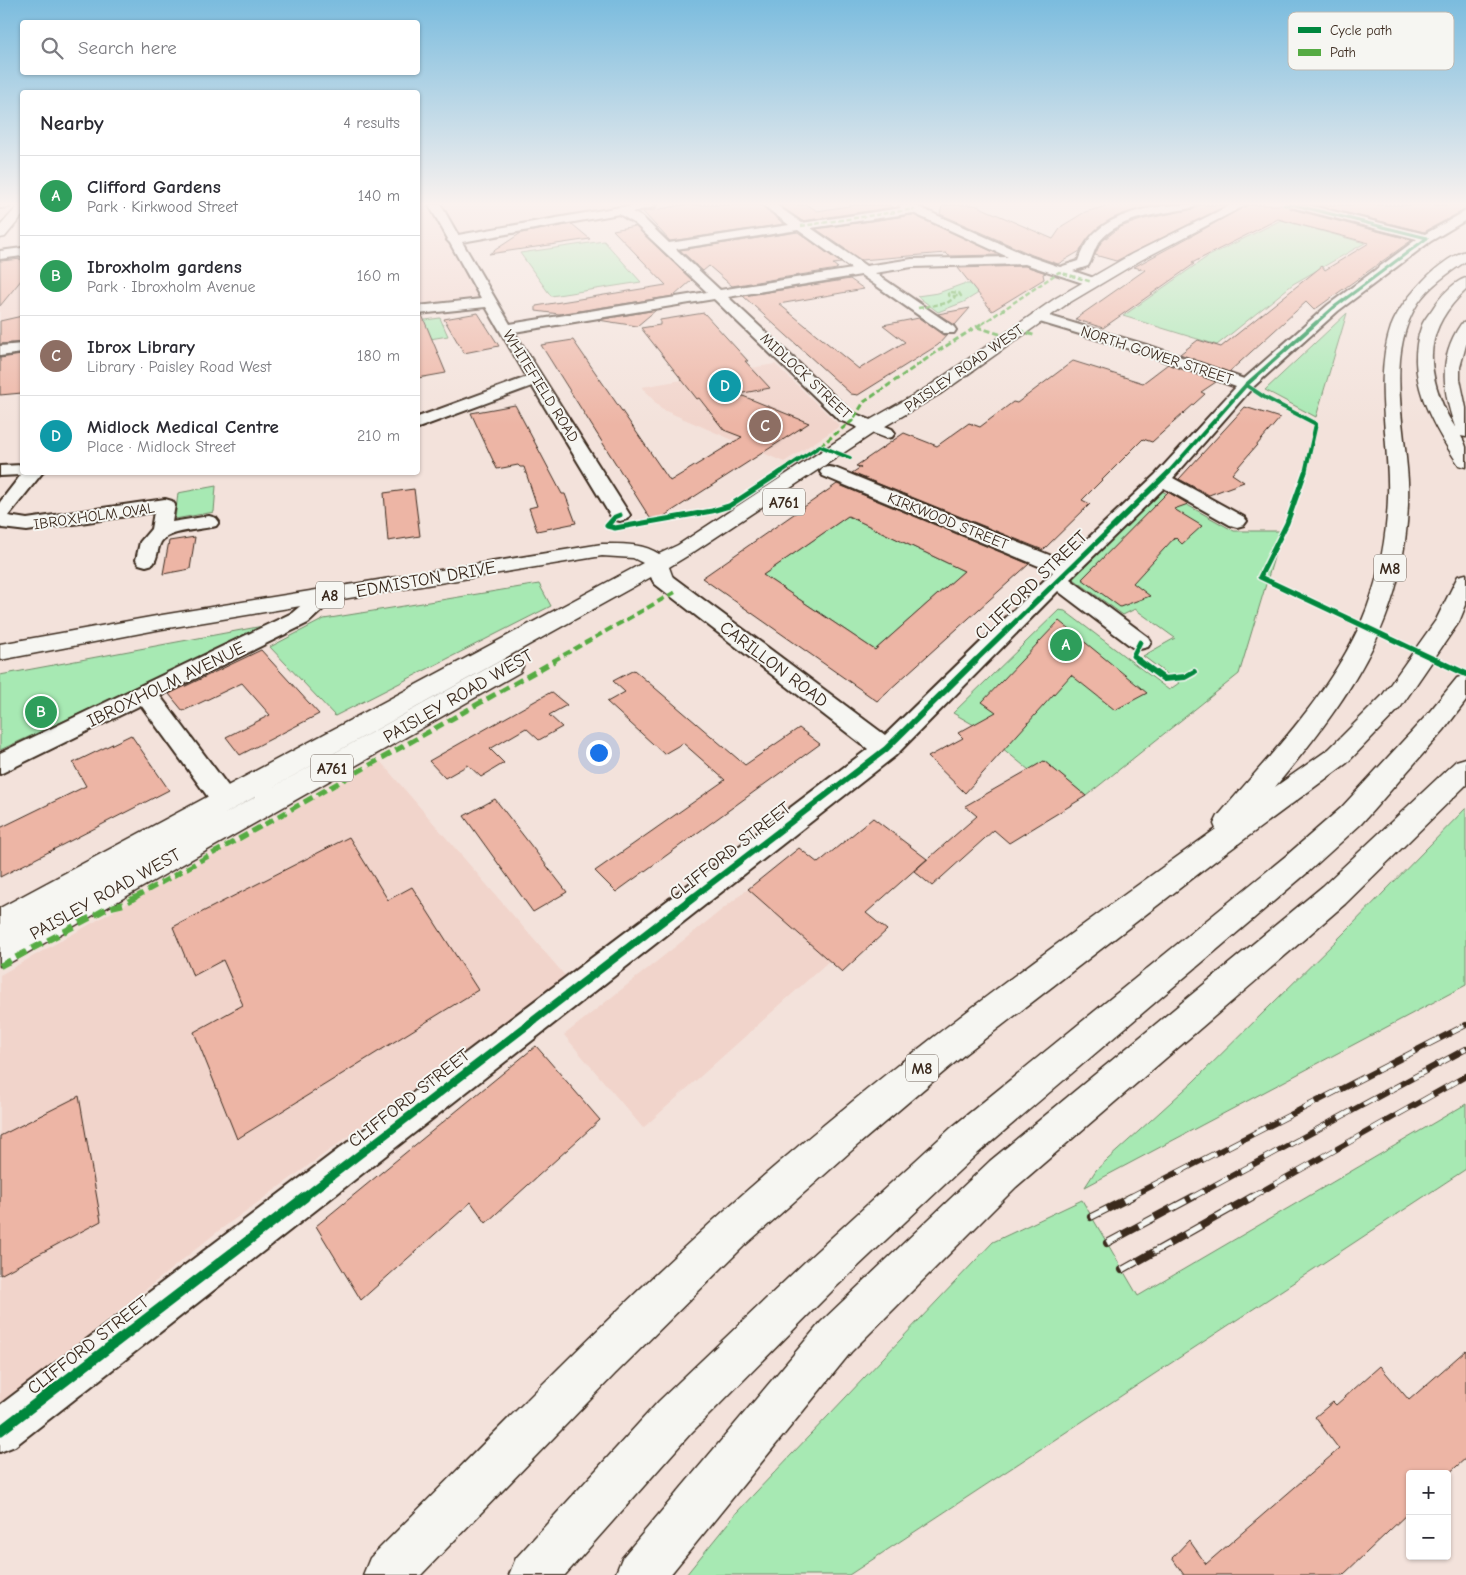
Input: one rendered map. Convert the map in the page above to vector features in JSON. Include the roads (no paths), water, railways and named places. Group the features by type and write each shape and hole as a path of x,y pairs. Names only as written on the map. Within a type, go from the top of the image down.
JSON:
{"main road":[{"name":"PAISLEY ROAD WEST","path":"0,923 225,801 660,572 700,557 829,472 898,414 1038,317 1098,278"},
{"name":"M8","path":"1204,852 1326,703 1346,677 1363,646 1378,608 1390,568 1397,518 1398,483 1391,379 1394,337 1399,324 1416,296 1434,278"},
{"path":"1466,282 1444,301 1435,313 1426,334 1423,357 1427,384 1434,405 1447,433 1466,460"},
{"path":"1464,332 1453,358 1451,380 1453,398 1466,432"},
{"name":"PAISLEY ROAD WEST","path":"0,952 337,765 660,572 685,550 877,431"},
{"name":"EDMISTON DRIVE","path":"0,652 162,622 602,550 639,553 660,572"},
{"name":"M8","path":"386,1575 600,1359 729,1233 846,1131 953,1042 1204,852 1344,750 1391,702 1447,622 1466,581"},
{"path":"534,1575 675,1417 821,1274 964,1141 1297,864 1351,816 1435,723 1466,684"},
{"path":"639,1575 836,1337 975,1201 1003,1174 1334,894 1466,768"}],"street":[{"name":"WHITEFIELD ROAD","path":"476,278 620,515"},
{"name":"MIDLOCK STREET","path":"701,278 844,416 877,431"},
{"path":"505,329 816,278"},
{"path":"874,278 949,330"},
{"path":"1080,278 1092,282"},
{"name":"CLIFFORD STREET","path":"0,1431 886,749 1162,479 1246,384 1333,308 1373,278"},
{"path":"420,310 490,302"},
{"name":"NORTH GOWER STREET","path":"1038,317 1142,348 1246,384"},
{"path":"0,351 20,349"},
{"path":"420,422 537,379"},
{"path":"0,471 20,470"},
{"name":"KIRKWOOD STREET","path":"829,472 1062,575 1140,642"},
{"path":"0,514 32,475"},
{"path":"1162,479 1237,521"},
{"name":"IBROXHOLM OVAL","path":"0,520 9,524 27,525 165,506 161,530 150,542 146,560"},
{"name":"IBROXHOLM OVAL","path":"161,530 209,522"},
{"name":"CARILLON ROAD","path":"660,572 886,749"},
{"name":"IBROXHOLM AVENUE","path":"0,764 300,618 326,596"},
{"path":"146,694 225,801"}],"railway":[{"path":"1128,1198 1466,1025"},
{"path":"1191,1198 1466,1049"},
{"path":"1250,1198 1466,1076"},
{"path":"1091,1217 1131,1197"},
{"path":"1107,1243 1193,1197"},
{"path":"1122,1270 1252,1197"}],"place":[{"name":"Midlock Medical Centre","path":"725,386"},
{"name":"Ibrox Library","path":"765,426"},
{"name":"Clifford Gardens","path":"1066,645"},
{"name":"Ibroxholm gardens","path":"41,712"}]}
